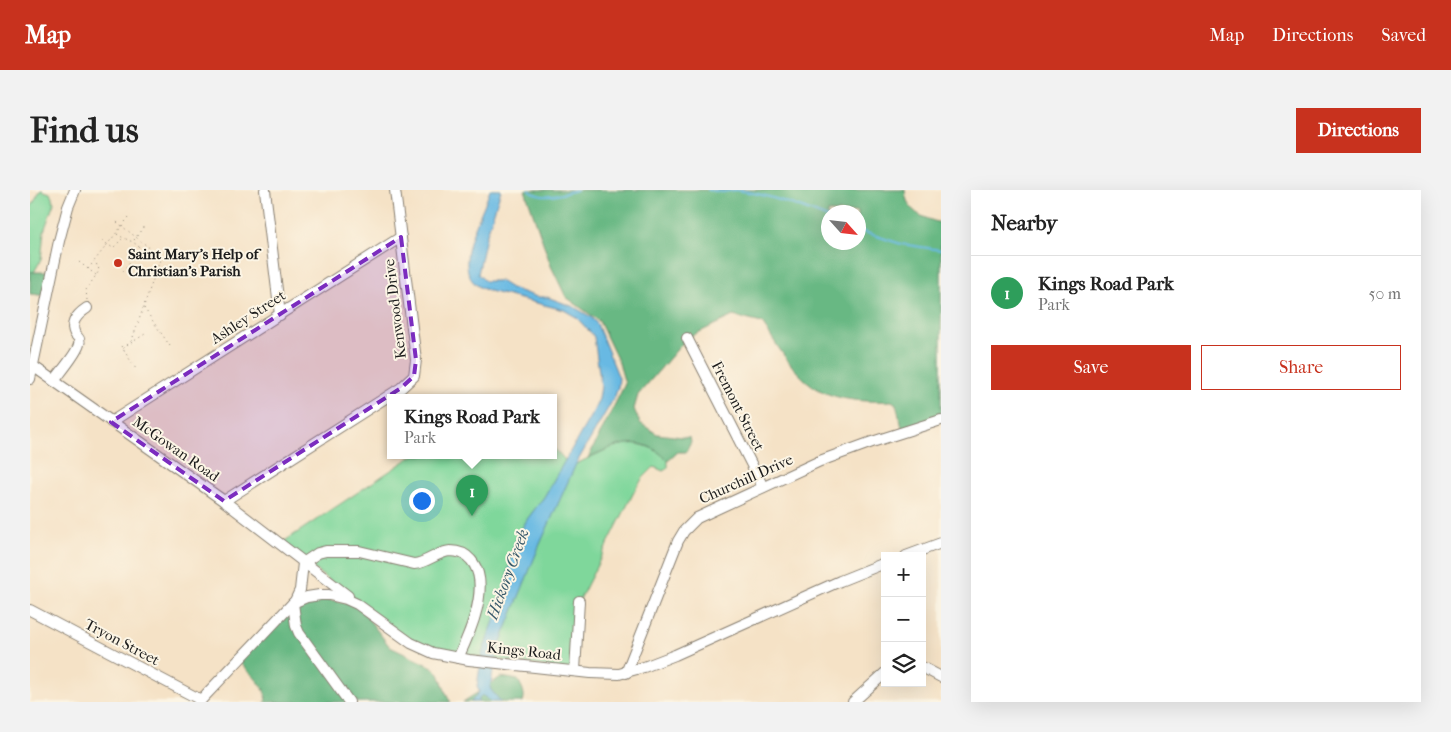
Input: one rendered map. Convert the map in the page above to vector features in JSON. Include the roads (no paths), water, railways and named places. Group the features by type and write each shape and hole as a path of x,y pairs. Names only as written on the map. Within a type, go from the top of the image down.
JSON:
{"street":[{"path":"30,378 31,364 59,241 68,207 75,190"},
{"path":"265,190 280,315"},
{"name":"Kenwood Drive","path":"392,394 414,376 416,360 396,190"},
{"name":"Ashley Street","path":"111,422 401,237"},
{"path":"54,381 79,346 80,339 73,329 74,322 78,315 87,308"},
{"name":"Fremont Street","path":"686,338 763,487"},
{"name":"McGowan Road","path":"31,364 224,501 358,604"},
{"name":"Kenwood Drive","path":"224,501 387,397"},
{"name":"Churchill Drive","path":"626,673 663,577 684,531 697,518 708,511 834,456 941,420"},
{"path":"916,552 941,542"},
{"path":"349,702 299,633 296,626 293,604 300,590 303,563 318,553 326,551 359,552 414,564 451,551 463,554 469,558 477,568 479,579 478,602 467,639 458,658"},
{"name":"Kings Road","path":"200,701 293,604 313,595 329,594 358,604 421,648 433,653 469,660 612,674 626,673 675,655 881,565"},
{"path":"575,671 579,601"},
{"name":"Tryon Street","path":"30,610 200,701"},
{"path":"926,669 941,677"},
{"path":"853,702 881,677"}],"water":[{"name":"Hickory Creek","path":"490,190 501,190 486,237 478,274 485,281 500,281 511,288 537,297 547,297 574,307 591,317 597,324 619,378 615,396 576,464 540,544 498,649 490,687 501,702 492,702 482,695 479,698 479,702 471,702 479,692 477,686 482,653 504,594 513,548 518,535 544,497 594,410 599,399 601,386 594,337 576,317 564,310 486,290 478,286 470,277 467,266 468,253 476,225"}],"waterway":[{"path":"529,190 540,196 558,195 577,190"},
{"path":"708,190 723,192 735,190"},
{"path":"735,190 771,197 821,215"},
{"path":"866,233 901,244 941,250"}],"place":[{"name":"Saint Mary's Help of Christian's Parish","path":"118,263"},
{"name":"Kings Road Park","path":"472,516"}]}
